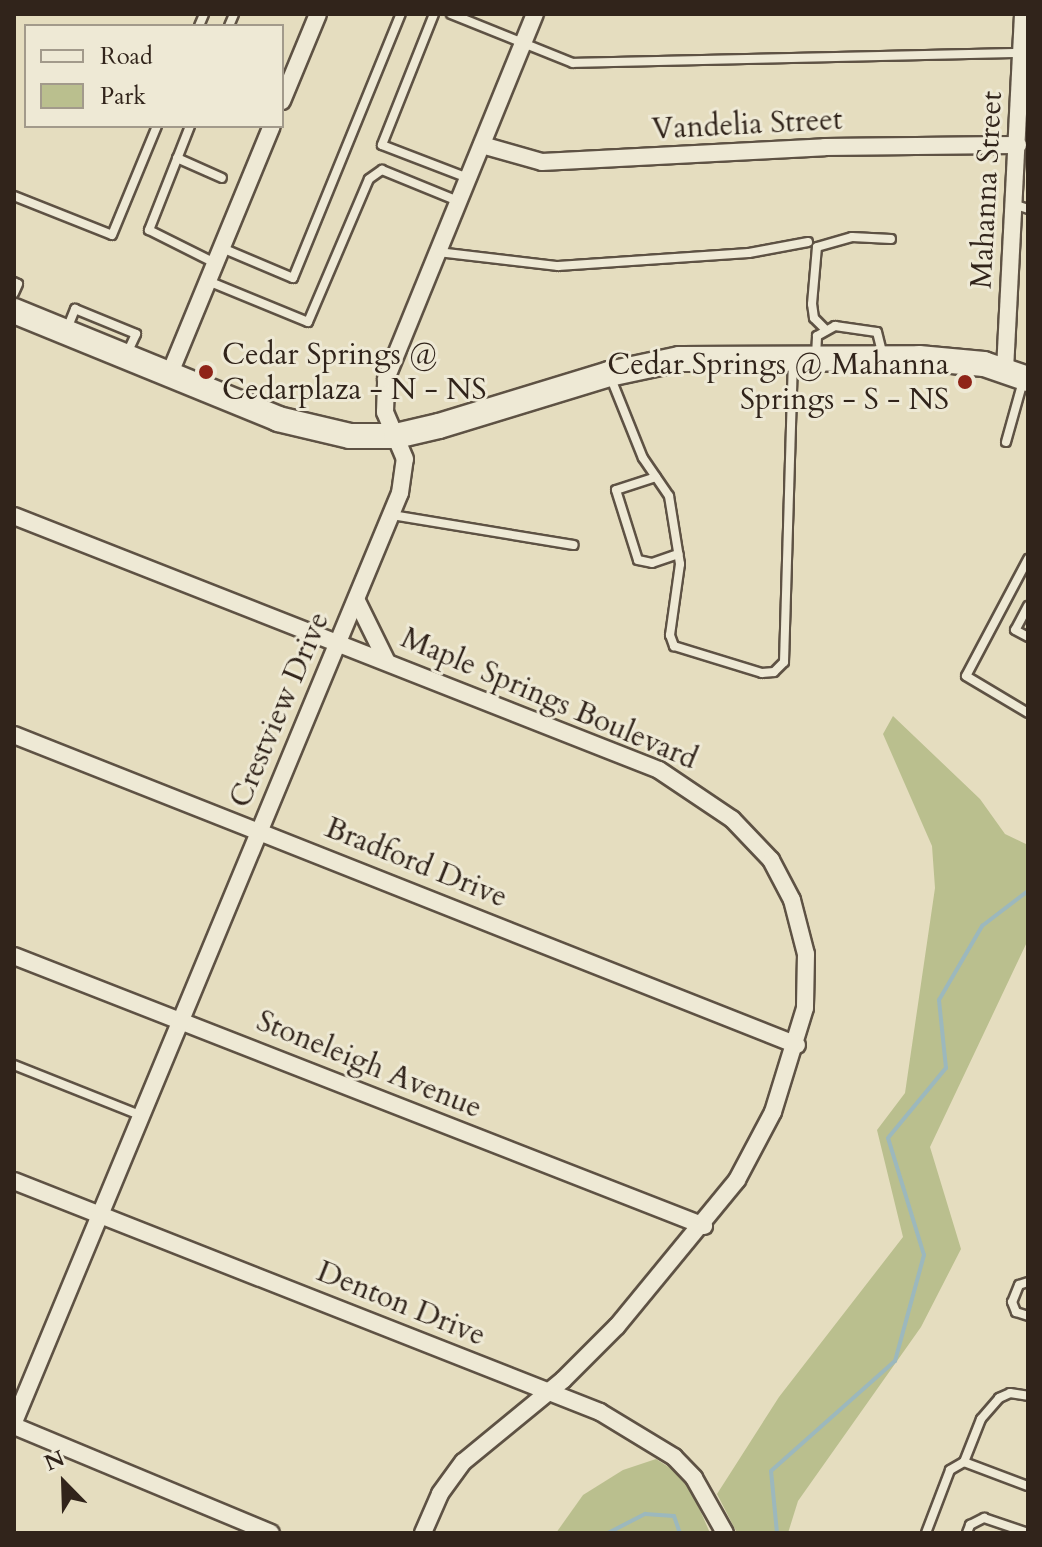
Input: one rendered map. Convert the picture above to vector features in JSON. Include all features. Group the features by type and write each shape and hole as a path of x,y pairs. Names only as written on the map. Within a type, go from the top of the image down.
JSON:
{"main road":[{"path":"14,311 304,427 350,436 396,436 609,374 679,359 805,356 953,360 1019,375"}],"street":[{"path":"284,96 318,14"},
{"name":"Crestview Drive","path":"14,1424 392,515 405,473 396,436 385,412 386,379 535,14"},
{"name":"Mahanna Street","path":"1019,375 1022,190 1018,145 1024,95 1023,14"},
{"path":"170,373 271,128"},
{"name":"Vandelia Street","path":"482,145 542,162 825,147 1018,145"},
{"name":"Maple Springs Boulevard","path":"14,516 659,770 732,819 771,860 801,929 805,1008 797,1045 762,1134 704,1226 617,1326 548,1392 463,1462 440,1494 423,1533"},
{"path":"357,601 371,639 387,661"},
{"name":"Bradford Drive","path":"14,735 797,1045"},
{"name":"Stoneleigh Avenue","path":"14,956 704,1226"},
{"name":"Denton Drive","path":"14,1181 600,1412 674,1457 694,1478 725,1533"},
{"path":"14,1424 271,1533"}],"lane":[{"path":"189,128 149,230 293,278 401,14"},
{"path":"434,14 382,145 468,178"},
{"path":"451,14 573,63 608,65 1022,53"},
{"path":"14,196 112,235 156,128"},
{"path":"177,158 222,178"},
{"path":"208,281 308,322 369,179 382,170 459,202"},
{"path":"883,357 877,332 824,328 814,318 812,304 817,247 852,237 891,239"},
{"path":"438,252 558,266 749,253 808,242"},
{"path":"14,282 18,284 14,293"},
{"path":"609,374 656,477 669,496 678,554 674,646 762,673 774,672 784,662 805,356 824,328"},
{"path":"1006,442 1019,375"},
{"path":"656,477 616,490 638,560 652,563 678,554"},
{"path":"392,515 574,545"},
{"path":"1028,559 966,676 1028,713"},
{"path":"1028,606 1015,630 1028,637"},
{"path":"14,1065 142,1116"},
{"path":"1028,1282 1019,1285 1012,1302 1016,1312 1028,1316"},
{"path":"926,1533 950,1470 964,1462 981,1419 999,1398 1010,1393 1028,1396"},
{"path":"964,1462 1028,1486"},
{"path":"967,1533 970,1525 984,1518 1028,1533"}],"green space":[{"path":"893,716 980,799 1005,834 1028,845 1028,940 930,1147 961,1249 921,1327 798,1501 788,1533 737,1533 717,1494 779,1397 903,1237 877,1130 905,1093 935,888 932,846 883,734"},
{"path":"656,1459 686,1478 710,1533 556,1533 583,1495 623,1470"}],"waterway":[{"path":"777,1533 771,1471 895,1361 924,1255 888,1138 946,1068 939,1000 982,926 1028,891"},
{"path":"608,1533 645,1514 674,1516 680,1533"}],"place":[{"name":"Cedar Springs @ Cedarplaza - N - NS","path":"206,372"},
{"name":"Cedar Springs @ Mahanna Springs - S - NS","path":"965,382"}]}
